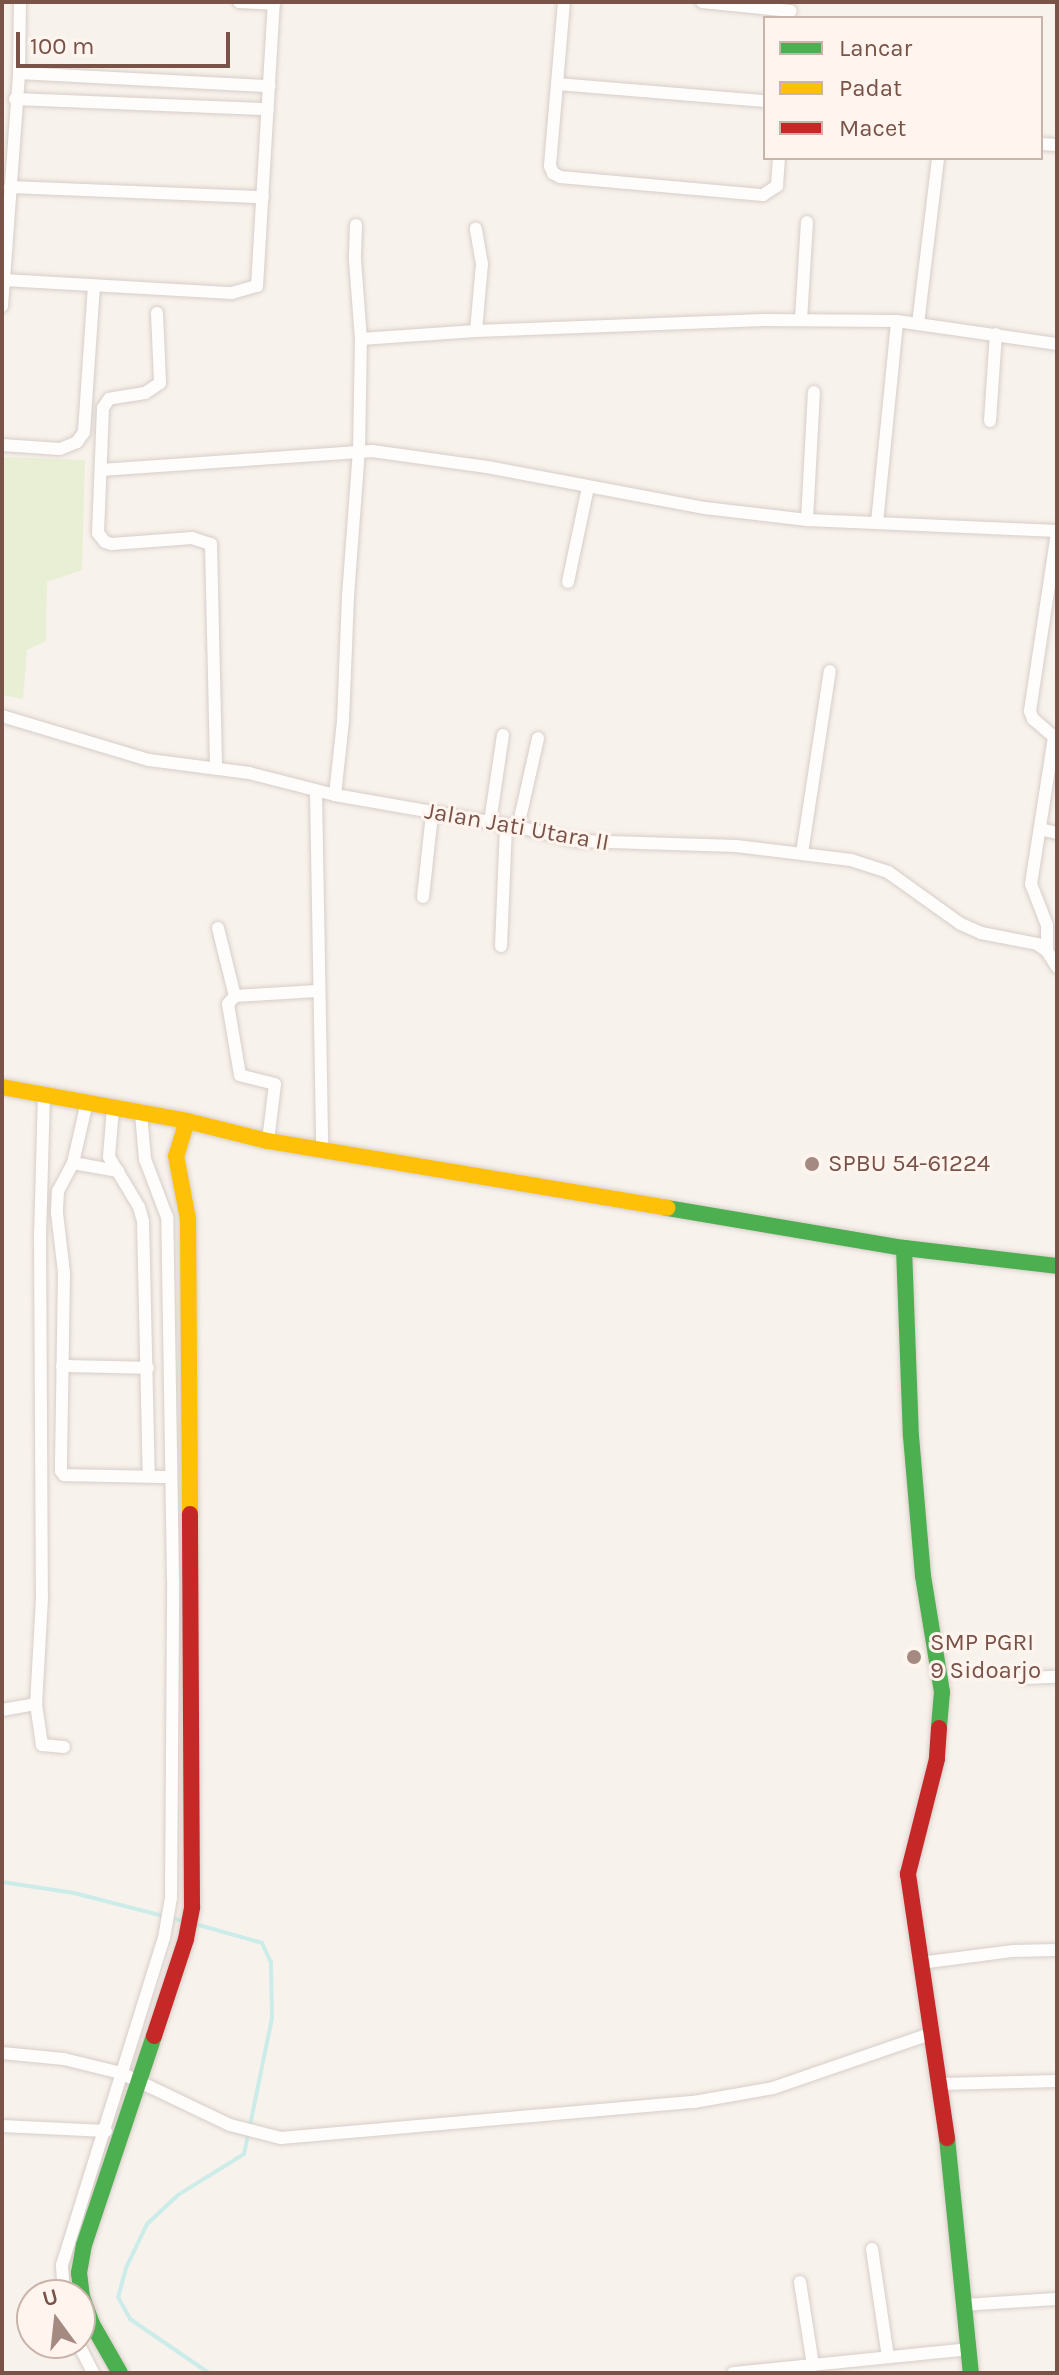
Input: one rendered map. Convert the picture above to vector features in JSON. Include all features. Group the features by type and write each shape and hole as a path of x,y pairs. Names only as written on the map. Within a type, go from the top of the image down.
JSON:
{"street":[{"path":"2,306 19,73 20,2"},
{"path":"4,280 94,287 251,290 259,278 274,3 239,2"},
{"path":"564,2 550,166 553,173 560,177 763,195 777,186 779,160"},
{"path":"702,2 791,10"},
{"path":"19,73 270,86"},
{"path":"557,84 763,101"},
{"path":"15,99 268,109"},
{"path":"918,324 938,160"},
{"path":"10,187 263,197"},
{"path":"801,320 807,222"},
{"path":"335,795 343,721 359,451 361,339 355,260 356,225"},
{"path":"476,229 482,264 476,331"},
{"path":"2,445 60,449 77,442 84,432 94,287"},
{"path":"157,313 160,383 155,389 117,396 105,402 97,527 100,538 112,544 206,540 214,551 216,769"},
{"path":"361,339 476,331 801,320 897,321 1057,344"},
{"path":"877,523 897,321"},
{"path":"990,421 996,334"},
{"path":"807,520 814,392"},
{"path":"101,470 359,451 396,453 705,508 807,520 1057,532 1030,711 1033,719 1055,737 1031,884 1047,925 1047,951 1057,967"},
{"path":"568,582 588,487"},
{"path":"1042,625 1057,627"},
{"path":"802,853 830,671"},
{"name":"Jalan Jati Utara II","path":"2,716 149,760 274,778 335,795 512,826 578,841 736,846 851,860 888,872 961,924 981,933 1037,944 1047,951"},
{"path":"490,822 503,735"},
{"path":"501,946 512,826 538,738"},
{"path":"316,791 322,1150"},
{"path":"423,897 432,814"},
{"path":"1040,829 1057,833"},
{"path":"218,928 235,996"},
{"path":"268,1141 275,1084 244,1078 237,1069 228,1004 235,996 317,991"},
{"path":"2,1087 187,1121 268,1141 904,1248 1057,1266"},
{"path":"44,1094 40,1233 42,1598 36,1704 42,1745 64,1747"},
{"path":"87,1102 73,1163 58,1191 57,1213 64,1273 60,1463 64,1475 149,1476 191,1464"},
{"path":"113,1108 108,1152 139,1207 143,1221 149,1476"},
{"path":"107,2154 106,2131 164,1938 171,1898 173,1580 167,1217 145,1159 141,1113"},
{"path":"63,2279 62,2265 140,2081 186,1939 192,1907 188,1219 176,1156 187,1121"},
{"path":"73,1163 118,1171"},
{"path":"904,1248 911,1436 921,1560 942,1692 937,1759 908,1874 941,2084 971,2373"},
{"path":"62,1366 148,1368"},
{"path":"173,1580 192,1580"},
{"path":"1023,1678 1057,1677"},
{"path":"2,1710 36,1704"},
{"path":"171,1838 193,1838"},
{"path":"920,1963 1000,1952 1057,1950"},
{"path":"2,2053 64,2059 121,2073 230,2125 269,2137 694,2102 773,2088 933,2033"},
{"path":"941,2084 1057,2081"},
{"path":"2,2126 106,2131"},
{"path":"92,2195 79,2273 82,2297 92,2324 120,2373"},
{"path":"872,2249 888,2357"},
{"path":"800,2282 813,2365"},
{"path":"963,2305 1057,2299"},
{"path":"733,2373 797,2371 813,2365 969,2349"}],"green space":[{"path":"2,457 85,460 82,570 47,582 46,641 27,650 23,699 2,695"}],"waterway":[{"path":"2,1882 74,1893 183,1921"},
{"path":"192,1923 262,1943 271,1962 272,2018 244,2154 178,2195 147,2224 126,2268 118,2297 130,2319 209,2373"}],"traffic: fast":[{"path":"667,1208 904,1248 1057,1266"},
{"path":"904,1248 911,1436 923,1576 942,1692 939,1728"},
{"path":"120,2373 92,2324 82,2297 79,2273 84,2245 154,2036"},
{"path":"947,2138 971,2373"}],"traffic: slow":[{"path":"2,1087 187,1121 268,1141 667,1208"},
{"path":"187,1121 176,1156 188,1219 190,1514"}],"traffic: jam":[{"path":"154,2036 186,1939 192,1907 190,1514"},
{"path":"939,1728 937,1759 908,1874 947,2138"}],"place":[{"name":"SPBU 54-61224","path":"812,1164"},
{"name":"SMP PGRI 9 Sidoarjo","path":"914,1657"}]}
